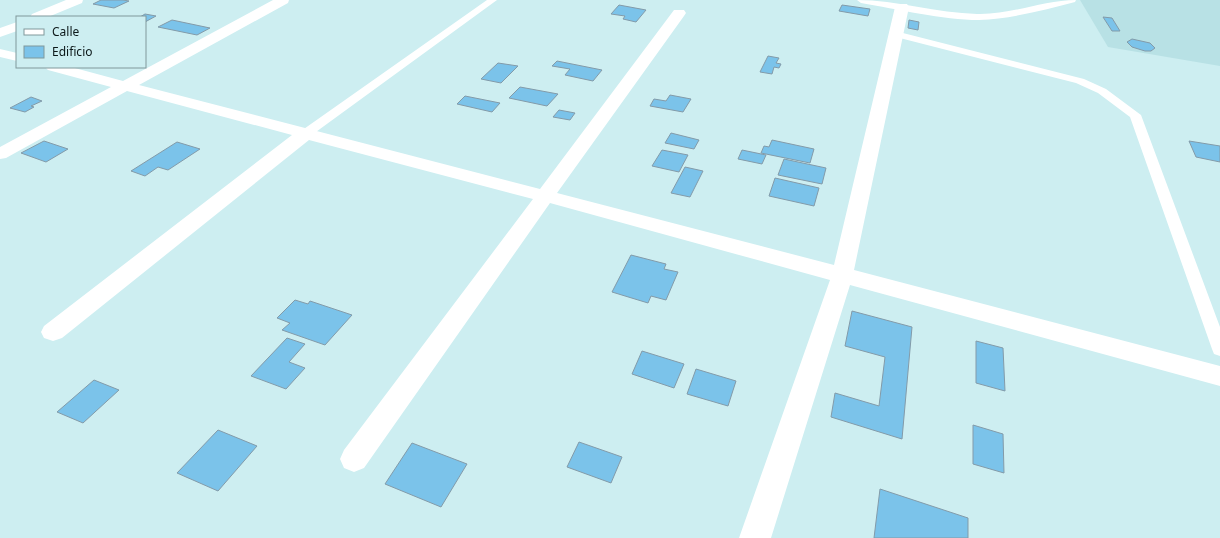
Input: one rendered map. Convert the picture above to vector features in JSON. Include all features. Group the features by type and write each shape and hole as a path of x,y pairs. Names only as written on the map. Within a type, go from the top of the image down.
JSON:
{"street":[{"path":"39,16 77,0"},
{"path":"0,154 282,0"},
{"path":"755,538 842,276 902,7"},
{"path":"354,459 679,13"},
{"path":"0,33 16,26"},
{"path":"0,53 16,57"},
{"path":"57,68 545,196 1220,376"},
{"path":"53,332 305,134"}],"lane":[{"path":"305,134 493,0"},
{"path":"861,0 952,15 978,17 995,16 1043,8 1072,0"},
{"path":"895,34 1080,81 1102,91 1135,115 1220,349"}],"shaded area":[{"path":"1080,0 1220,0 1220,66 1108,47"}],"building":[{"path":"101,0 129,1 114,8 93,4"},
{"path":"619,5 646,10 636,22 623,19 625,16 611,14"},
{"path":"842,5 870,9 868,16 839,11"},
{"path":"145,14 156,16 146,21 146,16 142,16"},
{"path":"1103,17 1112,18 1120,31 1112,31"},
{"path":"172,20 210,28 197,35 158,27"},
{"path":"909,20 919,22 918,30 908,28"},
{"path":"1132,39 1150,43 1155,48 1151,51 1145,51 1132,47 1127,42"},
{"path":"768,56 779,58 776,63 781,64 779,68 774,67 772,74 760,72"},
{"path":"557,61 602,70 593,81 565,75 570,69 552,66"},
{"path":"498,63 518,66 501,83 481,79"},
{"path":"520,87 558,94 547,106 509,98"},
{"path":"670,95 691,99 683,112 650,106 654,99 666,101"},
{"path":"465,96 500,103 492,112 457,104"},
{"path":"31,97 42,101 31,106 34,107 25,112 10,108"},
{"path":"559,110 575,113 570,120 553,117"},
{"path":"671,133 699,140 694,149 665,143"},
{"path":"772,140 814,149 810,163 761,153 764,146 769,147"},
{"path":"44,141 68,149 46,162 21,153"},
{"path":"1189,141 1220,146 1220,162 1196,157"},
{"path":"177,142 200,149 168,170 158,167 145,176 131,171"},
{"path":"662,150 688,155 679,172 652,166"},
{"path":"742,150 766,155 762,164 738,159"},
{"path":"784,159 826,168 822,184 778,175"},
{"path":"685,167 703,171 690,197 671,193"},
{"path":"775,178 819,188 814,206 769,196"},
{"path":"631,255 666,264 664,269 678,272 666,300 651,296 648,303 612,292"},
{"path":"295,300 308,304 310,301 352,315 325,345 282,330 290,323 277,318"},
{"path":"852,311 912,327 902,439 831,417 835,393 879,406 885,357 845,346"},
{"path":"287,338 305,344 289,362 305,368 286,389 251,376"},
{"path":"976,341 1003,348 1005,391 976,383"},
{"path":"642,351 684,364 674,388 632,374"},
{"path":"696,369 736,381 728,406 687,394"},
{"path":"94,380 119,390 83,423 57,412"},
{"path":"973,425 1003,434 1004,473 973,464"},
{"path":"218,430 257,446 218,491 177,473"},
{"path":"579,442 622,457 611,483 567,467"},
{"path":"412,443 467,464 441,507 385,484"},
{"path":"880,489 968,518 968,538 874,538"}]}
